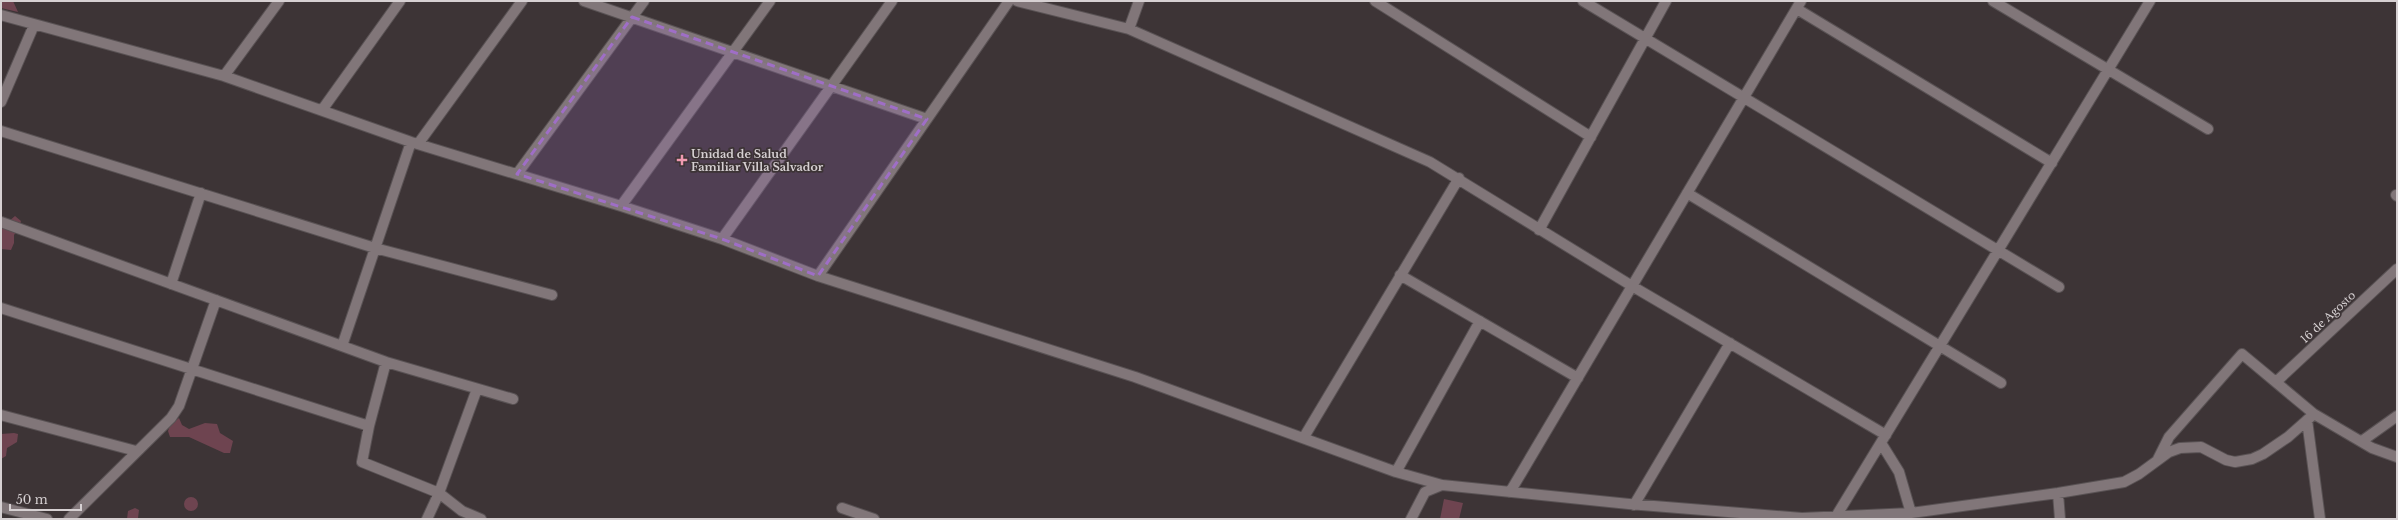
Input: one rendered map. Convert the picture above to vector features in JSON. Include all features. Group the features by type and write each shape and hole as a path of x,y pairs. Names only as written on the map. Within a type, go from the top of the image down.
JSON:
{"street":[{"path":"224,76 279,1"},
{"path":"322,110 400,1"},
{"path":"342,346 414,143 522,1"},
{"path":"584,1 927,119"},
{"path":"517,174 644,1"},
{"path":"621,206 770,1"},
{"path":"722,239 892,1"},
{"path":"818,276 1009,1"},
{"path":"1129,29 1139,1"},
{"path":"1375,1 1591,137"},
{"path":"1583,1 2060,287"},
{"path":"1539,230 1666,1"},
{"path":"1993,1 2208,129"},
{"path":"1835,518 2150,1"},
{"path":"1020,2 1129,29 1334,118 1430,162 1459,178 1539,230 1632,286 1886,434"},
{"path":"1510,492 1799,5 2052,163"},
{"path":"1,15 224,76 414,143 621,206 722,239 818,276 1135,377 1396,472 1442,485 1634,505 1802,518 1835,518 1911,513 2058,493 2124,482 2139,474 2169,452 2189,447 2201,447 2226,460 2235,462 2252,459 2263,454 2288,437 2310,417"},
{"path":"1,102 34,25"},
{"path":"1,130 376,248 552,295"},
{"path":"1304,438 1459,178"},
{"path":"171,284 202,193"},
{"path":"1687,193 2001,383"},
{"path":"1,222 386,362 513,399"},
{"name":"16 de Agosto","path":"2276,382 2397,269"},
{"path":"1400,275 1578,378"},
{"path":"69,519 171,418 179,406 216,300"},
{"path":"1,308 369,426"},
{"path":"1396,472 1480,321"},
{"path":"1634,505 1730,343"},
{"path":"2158,459 2169,437 2239,355 2246,355 2276,382 2310,417 2372,448 2397,457"},
{"path":"386,362 369,426 362,462 439,493 462,511 481,519"},
{"path":"427,519 439,493 477,389"},
{"path":"1,415 136,451"},
{"path":"2362,442 2397,416"},
{"path":"2310,417 2320,519"},
{"path":"1881,444 1899,472 1911,513"},
{"path":"1411,519 1425,492 1442,485"},
{"path":"2058,493 2060,519"},
{"path":"1,507 47,519"},
{"path":"842,508 874,519"}],"highlighted area":[{"path":"632,17 927,119 818,276 722,239 517,174"}],"shaded area":[{"path":"1,1 13,1 18,12 1,8"},
{"path":"15,216 21,221 19,228 14,235 14,243 11,250 1,249 1,228"},
{"path":"179,418 182,425 189,429 205,423 217,424 220,433 233,441 230,453 224,453 189,437 170,437 168,431 170,425"},
{"path":"1,434 18,434 17,442 7,448 6,456 1,459"},
{"path":"188,497 194,497 198,501 198,507 194,511 188,511 184,507 184,501"},
{"path":"1444,499 1463,503 1459,519 1440,519"},
{"path":"135,508 139,510 138,518 127,519 128,511"}],"place":[{"name":"Unidad de Salud Familiar Villa Salvador","path":"682,160"}]}
